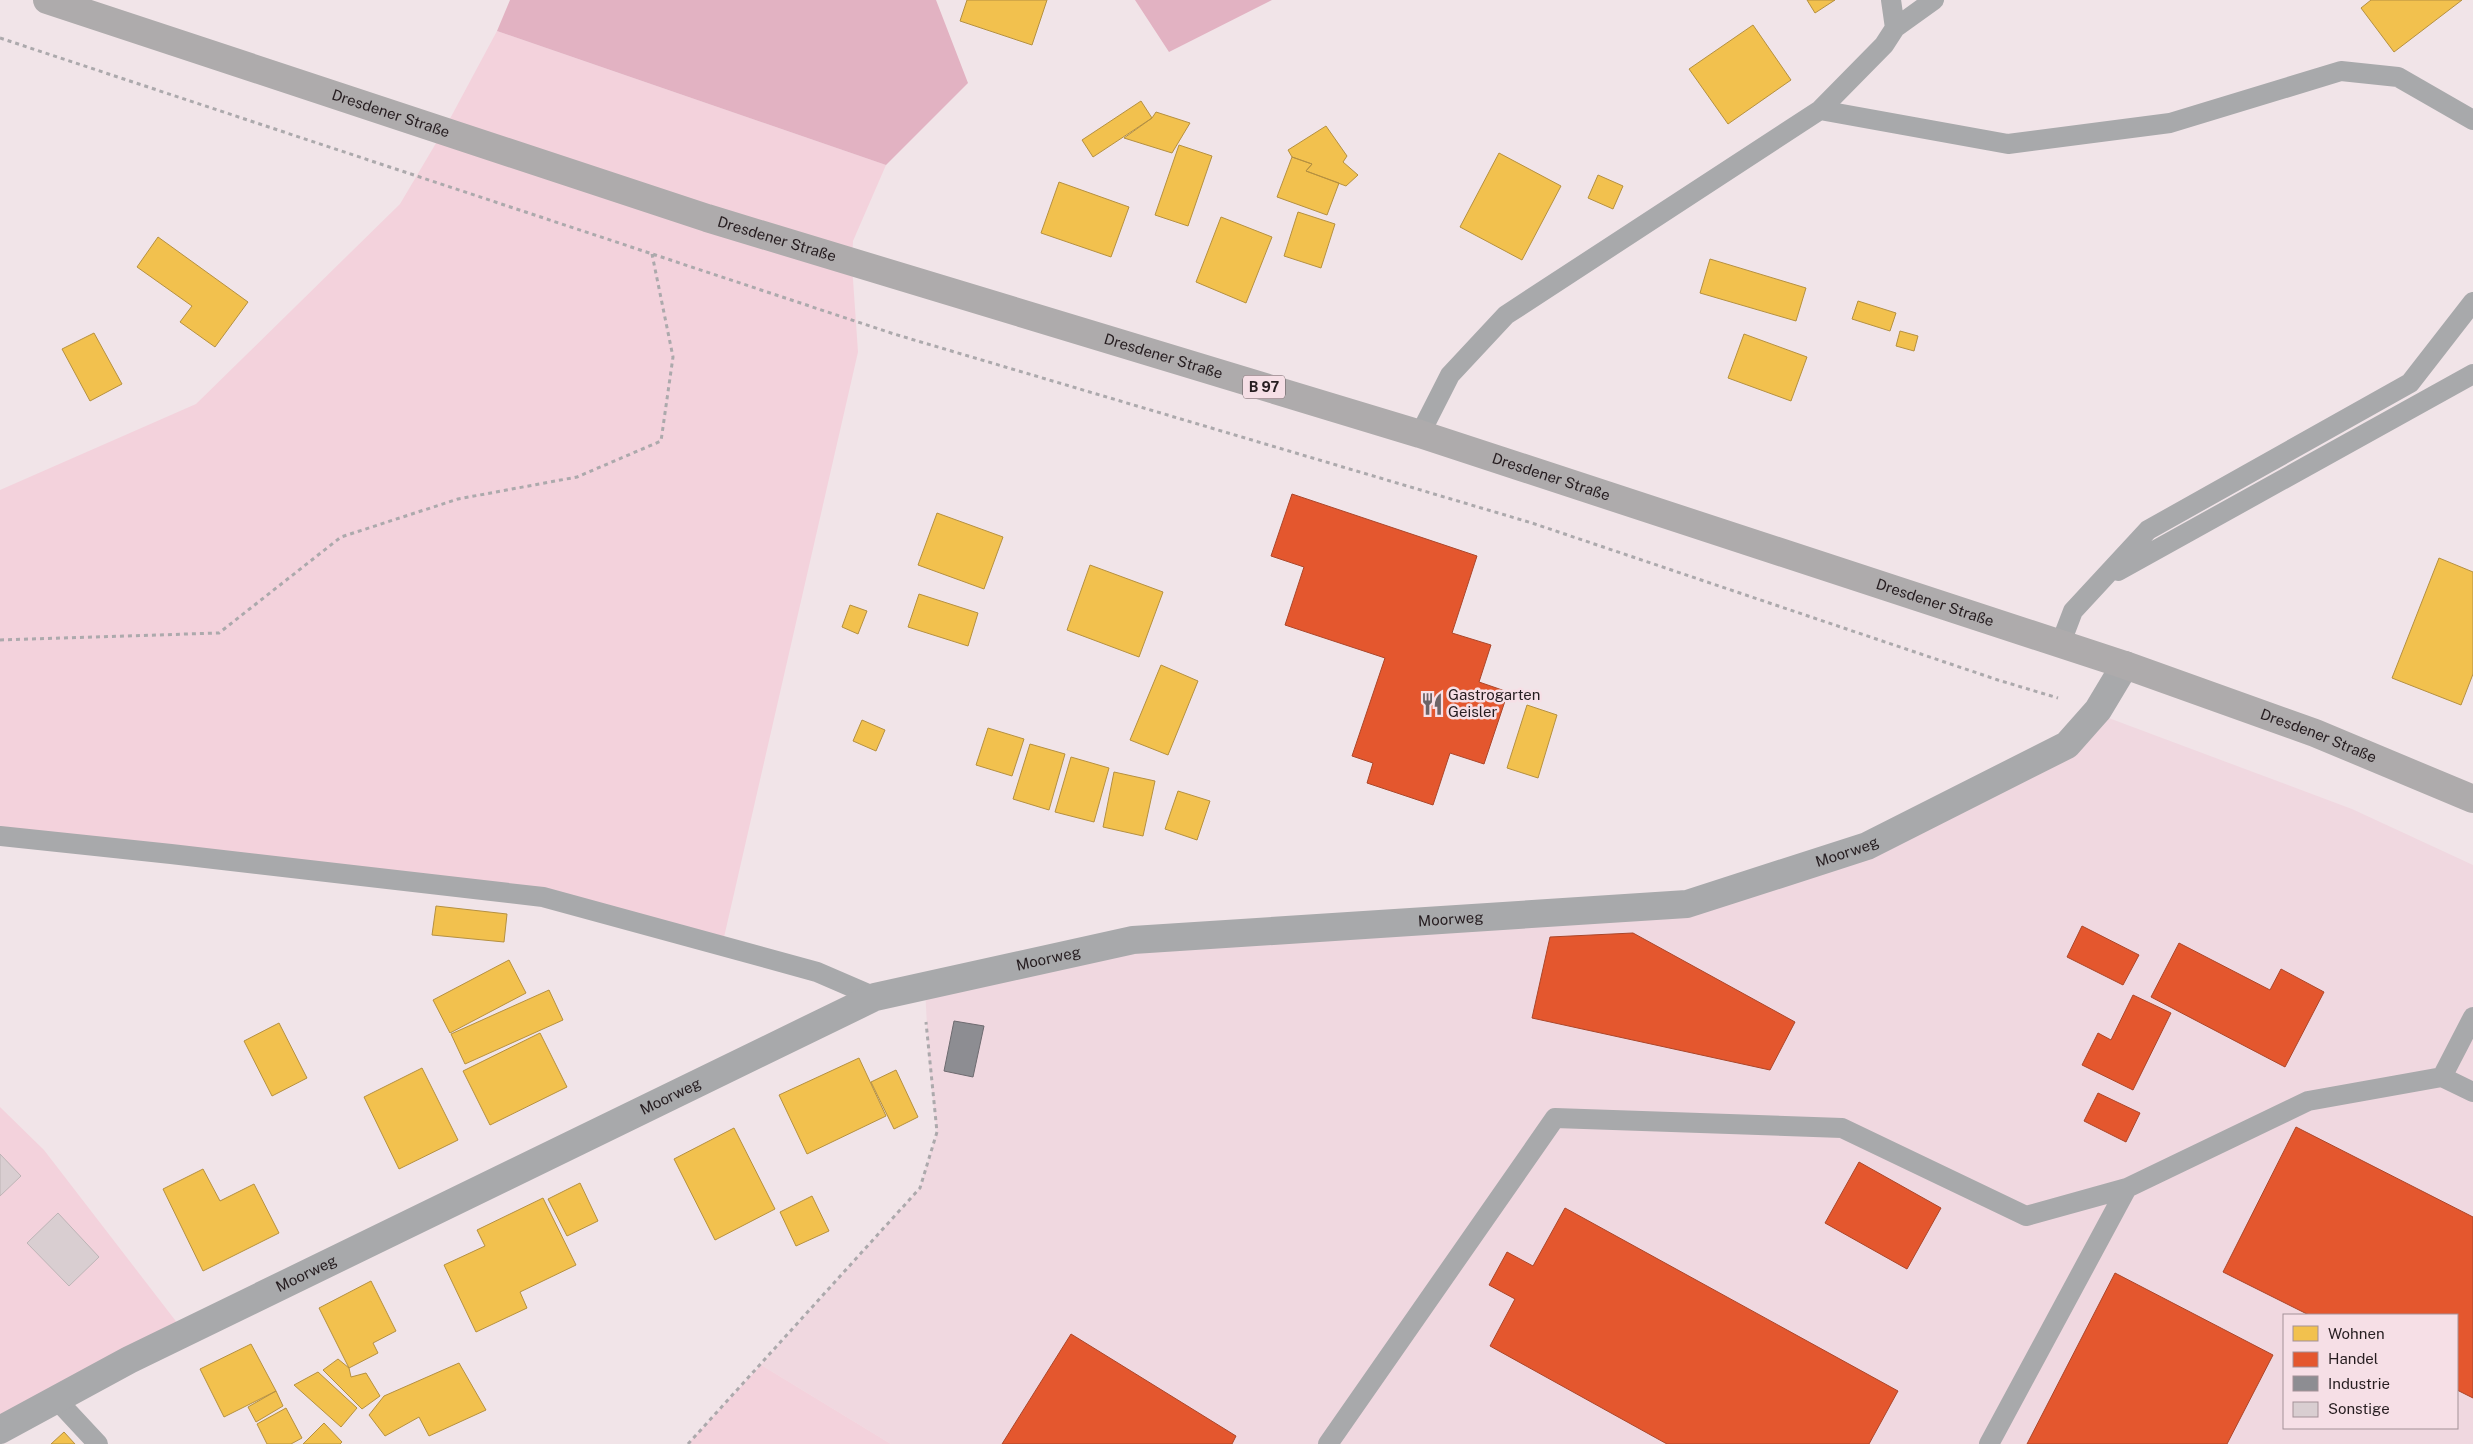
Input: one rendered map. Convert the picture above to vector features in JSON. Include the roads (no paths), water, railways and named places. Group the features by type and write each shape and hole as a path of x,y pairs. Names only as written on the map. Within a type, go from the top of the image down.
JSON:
{"main road":[{"name":"Dresdener Straße","path":"47,0 707,218 1420,434 2124,665 2315,733 2473,799"}],"street":[{"name":"Moorweg","path":"0,1430 145,1352 874,997 1134,940 1687,904 1867,846 2067,745 2098,710 2124,665"}],"lane":[{"path":"1891,0 1895,28"},
{"path":"1420,434 1450,375 1506,315 1820,110 1884,46 1895,28 1913,13 1934,0"},
{"path":"1820,110 2008,144 2170,123 2340,71 2398,77 2473,120"},
{"path":"2060,645 2073,611 2148,530 2410,383 2473,302"},
{"path":"2103,579 2473,374"},
{"path":"0,836 543,897 817,972 874,997"},
{"path":"2442,1077 2473,1017"},
{"path":"1328,1444 1555,1118 1842,1128 2026,1216 2126,1188 2308,1101 2442,1077 2473,1092"},
{"path":"1989,1444 2126,1188"},
{"path":"56,1399 98,1444"}],"place":[{"name":"Gastrogarten Geisler","path":"1432,704"}]}
